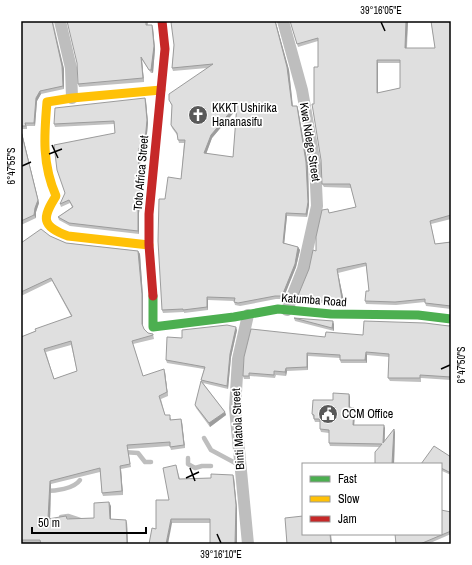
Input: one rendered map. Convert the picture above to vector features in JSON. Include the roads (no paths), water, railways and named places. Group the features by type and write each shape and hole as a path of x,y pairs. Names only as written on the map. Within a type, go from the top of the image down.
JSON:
{"street":[{"path":"60,21 71,68 72,98"},
{"name":"Toto Africa Street","path":"153,327 149,214 165,50 162,21"},
{"name":"Kwa Ndege Street","path":"283,21 304,105 315,164 317,206 303,269 287,310"},
{"path":"149,245 68,236 58,232 50,226 45,214 56,196 48,175 45,153 47,102 72,98 161,90"},
{"name":"Katumba Road","path":"153,327 248,315 278,309 331,314 418,315 451,319"},
{"name":"Binti Matola Street","path":"248,315 240,348 235,387 237,433 248,544"}],"waterway":[{"path":"204,438 211,450 239,465"},
{"path":"123,452 138,453 145,462 151,462"},
{"path":"188,458 188,464 195,468 211,466"},
{"path":"45,491 59,490 73,486 80,480"},
{"path":"61,517 68,516 80,520"}],"place":[{"name":"KKKT Ushirika Hananasifu","path":"198,115"},
{"name":"CCM Office","path":"328,414"}]}
